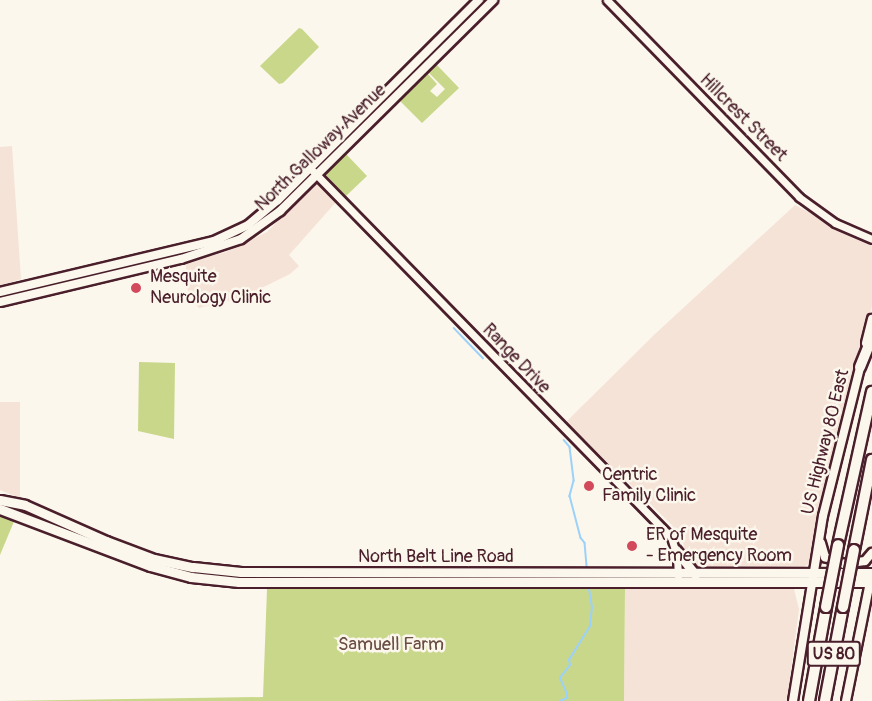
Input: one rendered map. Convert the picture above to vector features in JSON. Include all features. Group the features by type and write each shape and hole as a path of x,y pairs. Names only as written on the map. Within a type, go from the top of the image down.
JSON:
{"highway":[{"path":"860,367 872,338"},
{"name":"US 80","path":"809,701 838,545 872,392"},
{"name":"US 80","path":"825,701 872,460"}],"main road":[{"name":"North Galloway Avenue","path":"0,292 227,237 259,217 479,0"},
{"name":"North Galloway Avenue","path":"0,302 181,259 236,242 271,218 493,0"},
{"name":"US Highway 80 East","path":"793,701 821,527 872,319"},
{"name":"North Belt Line Road","path":"0,499 72,524 106,541 152,558 193,567 241,572 511,578"},
{"name":"North Belt Line Road","path":"0,509 21,515 150,566 191,577 239,582 872,576"},
{"path":"821,527 822,554 831,562 858,564 872,553"},
{"path":"676,550 695,574"},
{"name":"North Belt Line Road","path":"678,578 695,574 740,578"},
{"path":"846,701 872,576"}],"street":[{"name":"Hillcrest Street","path":"607,0 799,197 835,223 872,239"},
{"name":"Range Drive","path":"309,167 646,510 670,537 676,550 678,578"}],"shaded area":[{"path":"12,146 21,279 0,286 0,147"},
{"path":"317,181 337,201 289,255 299,266 290,274 241,298 199,308 191,299 186,285 186,262 226,252 267,232"},
{"path":"795,205 872,244 872,306 811,562 801,569 702,569 685,557 683,541 672,525 566,422 655,334"},
{"path":"0,402 20,402 20,498 0,490"},
{"path":"625,587 794,589 799,609 787,701 624,701"}],"green space":[{"path":"299,28 319,47 283,83 279,84 260,66"},
{"path":"436,64 459,88 422,123 399,100 427,73 437,84 430,91 437,97 445,89 428,72"},
{"path":"346,154 367,176 346,196 325,174"},
{"path":"139,362 175,363 174,439 138,431"},
{"path":"0,514 15,519 0,555"},
{"name":"Samuell Farm","path":"625,587 624,701 0,701 263,697 267,589"}],"waterway":[{"path":"454,328 483,358"},
{"path":"564,440 570,447 574,481 570,496 581,538 585,543 587,568"},
{"path":"560,701 567,698 560,678 570,665 569,660 590,626 592,608 589,588"}],"place":[{"name":"Mesquite Neurology Clinic","path":"136,288"},
{"name":"Centric Family Clinic","path":"589,486"},
{"name":"ER of Mesquite - Emergency Room","path":"632,546"}]}
